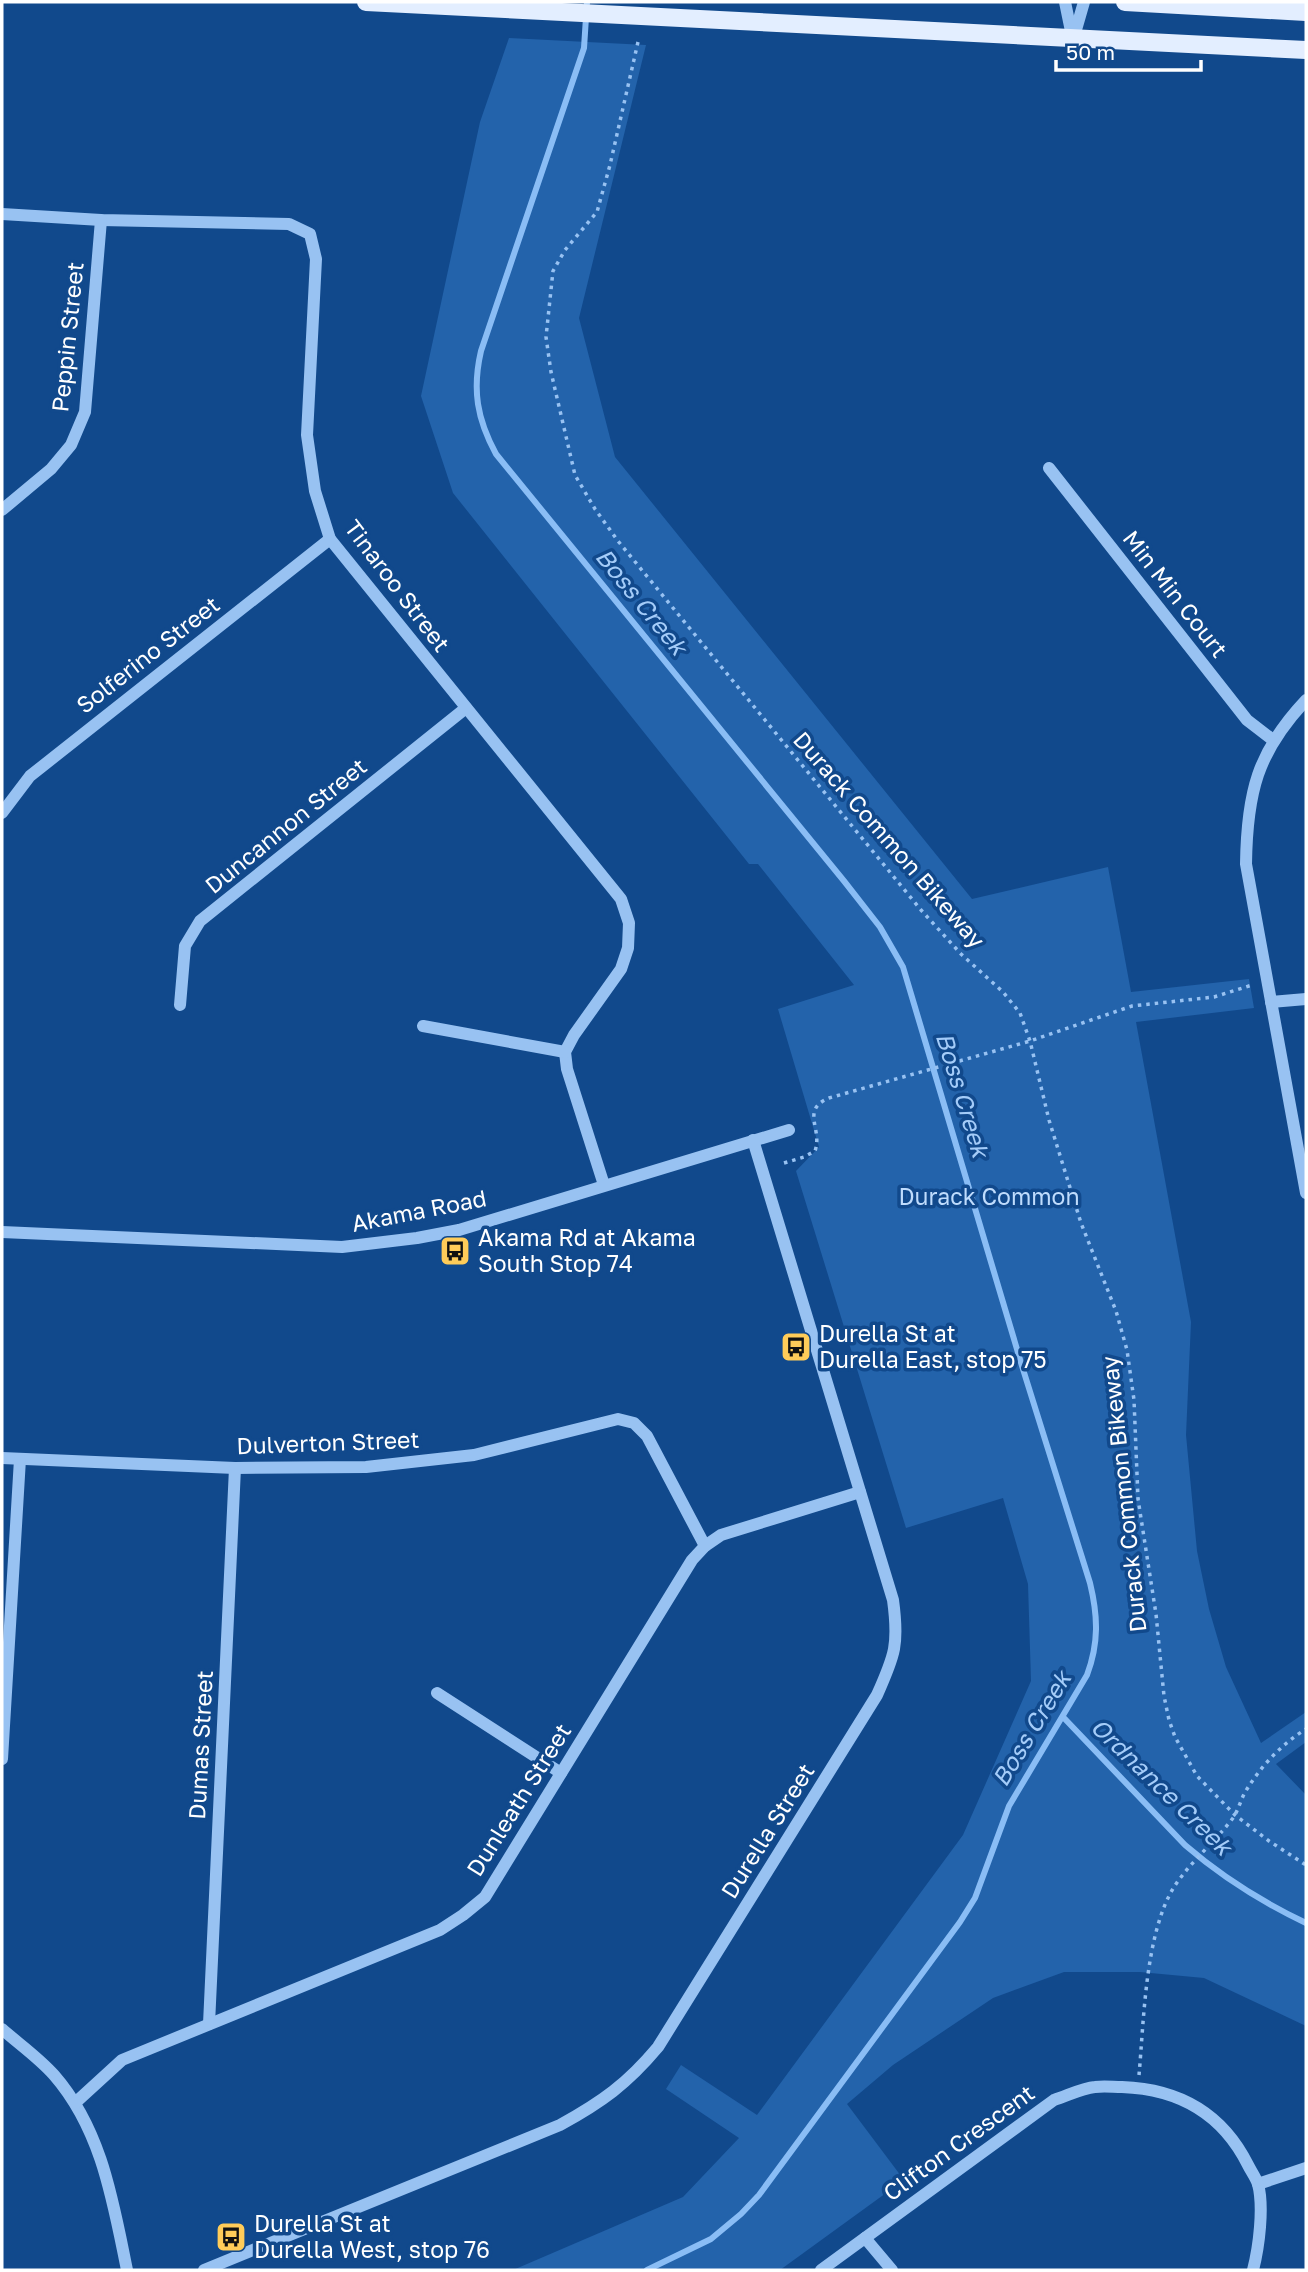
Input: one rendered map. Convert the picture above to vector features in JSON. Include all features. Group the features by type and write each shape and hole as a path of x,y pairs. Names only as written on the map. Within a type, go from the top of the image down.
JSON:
{"main road":[{"path":"366,2 1306,50"},
{"path":"1125,2 1306,12"}],"street":[{"path":"1065,2 1073,40"},
{"path":"1073,40 1084,2"},
{"name":"Tinaroo Street","path":"2,214 102,220 289,223 310,234 316,259 307,435 315,491 330,539 621,900 629,923 628,948 621,969 565,1052"},
{"name":"Peppin Street","path":"2,510 51,469 71,445 85,412 102,220"},
{"name":"Min Min Court","path":"1049,468 1247,720 1273,740"},
{"name":"Solferino Street","path":"2,813 30,776 330,539"},
{"path":"1306,700 1290,716 1273,740 1261,764 1251,796 1246,827 1246,864 1306,1193"},
{"name":"Duncannon Street","path":"180,1005 185,946 200,921 466,708"},
{"path":"1271,1002 1306,999"},
{"path":"423,1026 565,1052 567,1069 604,1185"},
{"name":"Akama Road","path":"2,1232 342,1247 405,1239 459,1230 789,1130"},
{"name":"Durella Street","path":"204,2270 559,2125 597,2105 618,2089 652,2054 877,1695 892,1660 897,1632 893,1600 753,1140"},
{"name":"Dulverton Street","path":"2,1458 235,1468 341,1468 474,1455 618,1419 634,1423 647,1436 705,1546"},
{"path":"2,1759 20,1459"},
{"name":"Dumas Street","path":"209,2024 235,1468"},
{"name":"Dunleath Street","path":"75,2103 122,2060 440,1930 463,1915 485,1897 692,1560 705,1546 721,1535 860,1492"},
{"path":"437,1693 561,1773"},
{"path":"2,2029 53,2074 75,2103 93,2138 106,2174 127,2270"},
{"name":"Clifton Crescent","path":"821,2270 1054,2100 1094,2087 1138,2088 1169,2093 1196,2106 1220,2126 1241,2151 1258,2184 1260,2220 1258,2252 1253,2270"},
{"path":"1258,2184 1306,2168"},
{"path":"865,2238 891,2270"}],"path":[{"name":"Durack Common Bikeway","path":"638,42 614,151 597,212 565,250 553,271 546,337 551,373 575,475 594,509 618,541 853,829 944,937 1013,1003 1020,1013 1081,1223 1116,1311 1127,1350 1134,1400 1138,1499 1169,1720 1175,1737 1197,1776 1235,1815 1306,1865"},
{"path":"784,1163 804,1157 815,1150 818,1139 814,1115 819,1104 829,1098 1030,1041 1132,1006 1214,997 1267,980"},
{"path":"1138,2088 1150,1955 1173,1889 1235,1815 1245,1791 1269,1759 1306,1729"}],"green space":[{"name":"Durack Common","path":"509,38 646,45 579,318 615,457 972,899 1108,867 1131,992 1249,979 1254,1008 1136,1022 1191,1322 1186,1435 1197,1551 1209,1609 1226,1667 1261,1743 1306,1712 1306,1742 1276,1764 1306,1795 1306,2026 1204,1978 1140,1972 1064,1972 993,1998 893,2065 847,2104 904,2180 780,2270 513,2270 683,2197 739,2138 666,2089 681,2065 757,2115 963,1835 1031,1681 1028,1584 1003,1498 906,1528 796,1171 819,1147 778,1009 854,985 758,864 749,864 453,493 421,396 480,122"}],"waterway":[{"name":"Boss Creek","path":"587,2 584,48 481,351 477,392 484,429 496,454 880,927 903,967 1090,1583 1096,1618 1094,1652 1087,1675 1009,1806 975,1898 960,1922 759,2195 711,2239 647,2270"},
{"name":"Ordnance Creek","path":"1064,1718 1185,1845 1243,1888 1306,1923"}],"place":[{"name":"Akama Rd at Akama South Stop 74","path":"455,1251"},
{"name":"Durella St at Durella East, stop 75","path":"796,1347"},
{"name":"Durella St at Durella West, stop 76","path":"231,2237"}]}
